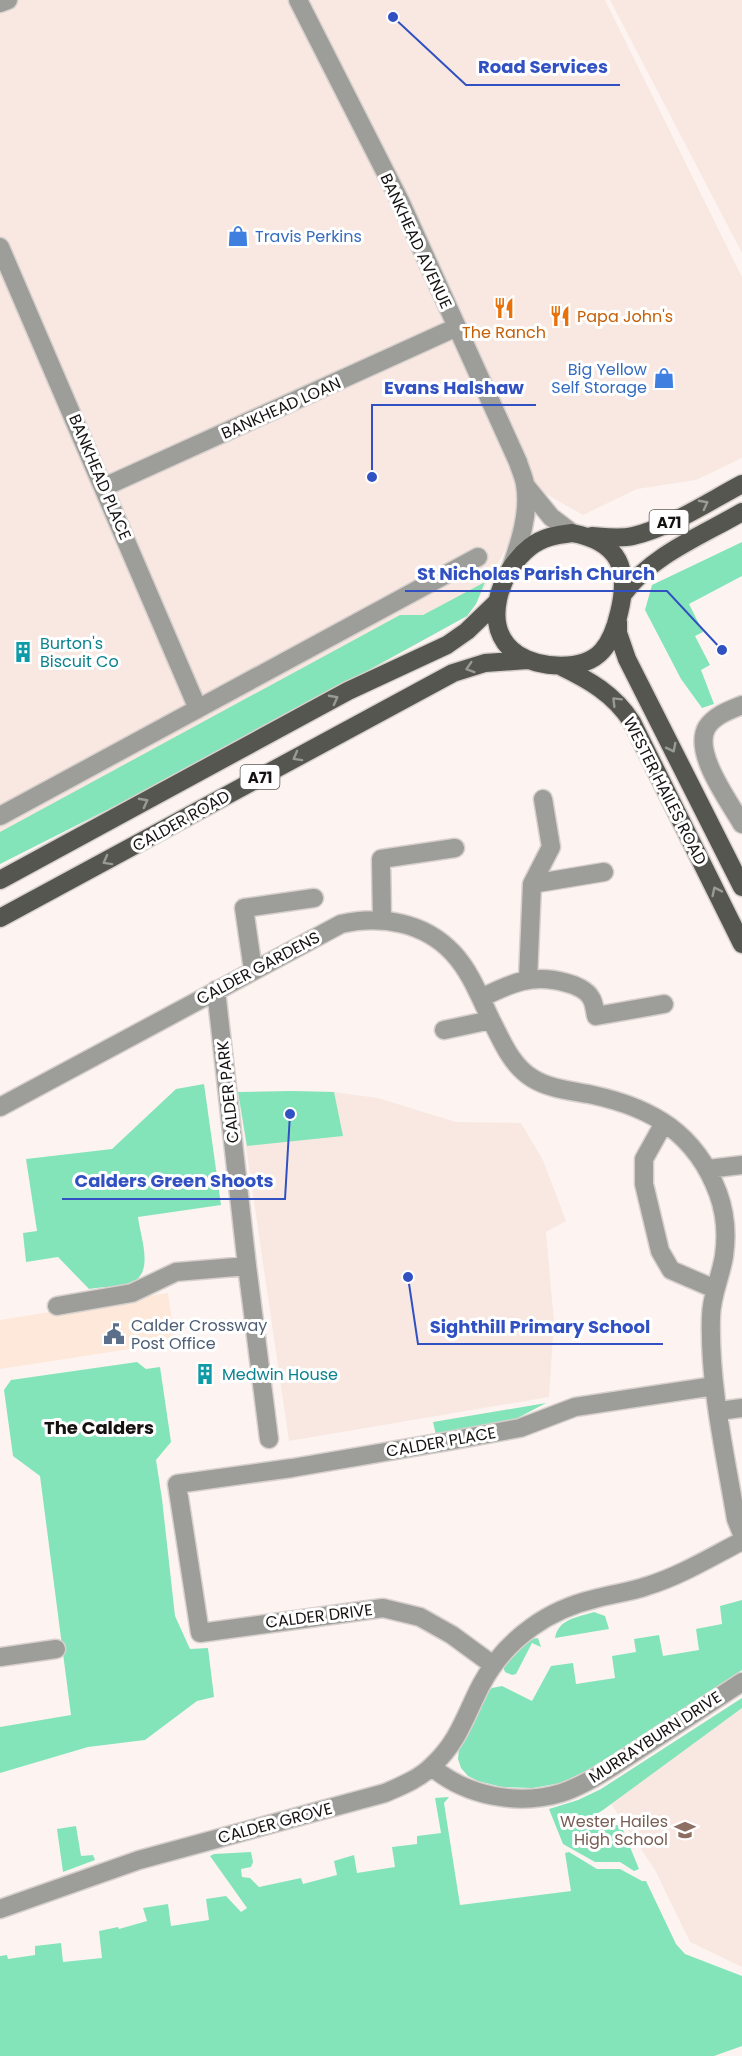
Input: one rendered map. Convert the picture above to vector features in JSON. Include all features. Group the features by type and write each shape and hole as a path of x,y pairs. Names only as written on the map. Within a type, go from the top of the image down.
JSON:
{"main road":[{"name":"A71","path":"496,603 510,570 527,549 548,537 633,536 650,530 742,484"},
{"name":"A71","path":"624,593 636,577 656,561 742,513"},
{"name":"A71","path":"527,660 558,665 587,661 604,649 611,637 624,593 620,565 613,553 581,535"},
{"path":"496,603 497,626 502,638 509,648 527,660"},
{"name":"CALDER ROAD","path":"0,880 348,692 447,645 467,632 496,603"},
{"name":"WESTER HAILES ROAD","path":"618,617 618,633 627,658 742,887"},
{"name":"CALDER ROAD","path":"0,918 453,673 485,663 527,660"},
{"name":"WESTER HAILES ROAD","path":"558,665 600,687 624,710 632,722 742,944"}],"street":[{"path":"0,3 8,0"},
{"name":"BANKHEAD AVENUE","path":"298,0 400,201 507,434 525,485 550,517 581,535"},
{"name":"BANKHEAD PLACE","path":"0,247 198,709"},
{"name":"BANKHEAD LOAN","path":"104,487 457,327"},
{"name":"BANKHEAD AVENUE","path":"510,570 524,520 525,485"},
{"path":"0,816 478,557"},
{"path":"742,705 722,712 707,726 702,741 705,759 742,824"},
{"path":"528,979 532,884 551,847 543,799"},
{"path":"382,919 381,859 455,848"},
{"path":"532,884 604,872"},
{"path":"253,970 244,908 314,898"},
{"name":"CALDER GARDENS","path":"2,1103 341,924 362,919 382,919 420,929 437,938 454,954 470,977 515,1064 533,1079 557,1088 623,1104 664,1122 690,1143 708,1169 719,1196 725,1222 724,1255 711,1314 714,1386 736,1519 742,1534"},
{"path":"481,998 528,979 555,979 576,985 591,997 596,1016 664,1004"},
{"name":"CALDER PARK","path":"216,990 269,1439"},
{"path":"444,1030 491,1020"},
{"path":"664,1122 644,1159 644,1184 660,1251 671,1270 715,1289"},
{"path":"708,1169 742,1165"},
{"path":"57,1306 132,1293 176,1272 247,1266"},
{"name":"CALDER PLACE","path":"179,1497 177,1484 449,1442 520,1428 575,1407 714,1386"},
{"path":"719,1411 742,1408"},
{"name":"CALDER DRIVE","path":"179,1497 200,1633 383,1608 420,1617 452,1635 493,1665"},
{"path":"493,1665 518,1638 546,1618 594,1599 647,1587 742,1541"},
{"path":"0,1657 56,1649"},
{"name":"CALDER GROVE","path":"0,1909 140,1860 385,1793 404,1785 432,1767 459,1733 470,1713 480,1686 493,1665"},
{"name":"MURRAYBURN DRIVE","path":"432,1767 452,1781 479,1792 501,1797 530,1798 560,1793 615,1766 742,1682"}],"shaded area":[{"path":"0,0 605,0 742,277 742,458 696,480 637,489 583,515 523,481 510,541 476,604 467,616 361,675 0,864"},
{"path":"610,0 742,0 742,253"},
{"path":"238,1092 334,1092 378,1098 456,1122 521,1123 543,1160 566,1221 546,1232 554,1322 549,1397 289,1441"},
{"path":"168,1293 175,1342 0,1369 0,1320"},
{"name":"Wester Hailes High School","path":"742,1698 742,1967 690,1942 655,1870 601,1789"}],"green space":[{"path":"742,542 742,576 689,604 703,632 695,636 710,665 701,670 714,704 702,708 681,679 645,610 652,585"},
{"path":"485,582 476,604 467,616 190,768 0,864 0,832 400,615 423,615"},
{"path":"204,1084 221,1205 138,1217 144,1265 142,1273 136,1280 127,1284 89,1289 58,1257 26,1262 23,1233 37,1231 26,1159 112,1149 176,1089"},
{"path":"238,1092 334,1092 343,1136 247,1146"},
{"path":"137,1362 146,1369 160,1367 171,1442 156,1460 175,1616 190,1649 208,1648 214,1697 197,1701 145,1740 88,1747 0,1773 0,1727 71,1715 40,1476 13,1456 4,1390 11,1380"},
{"path":"546,1403 510,1422 436,1435 433,1422"},
{"path":"742,1600 742,1670 596,1766 561,1783 533,1788 502,1787 478,1781 468,1776 461,1768 458,1759 459,1748 475,1719 484,1694 492,1688 502,1686 532,1701 551,1666 573,1663 576,1684 615,1678 612,1656 636,1652 634,1639 659,1635 663,1656 699,1650 696,1629 722,1624 720,1606"},
{"path":"594,1612 605,1616 609,1629 555,1638 564,1623 575,1617"},
{"path":"538,1638 541,1647 532,1643 516,1674 505,1672 503,1667 518,1649 527,1641"},
{"path":"742,1698 742,1708 590,1818 594,1830 617,1825 623,1830 639,1869 634,1871 620,1862 595,1862 563,1844 549,1809 578,1800 601,1789"},
{"path":"449,1797 444,1803 460,1905 571,1891 565,1853 569,1852 597,1869 620,1869 646,1881 676,1944 685,1954 742,1976 742,2046 714,2056 0,2056 0,1956 7,1955 8,1959 35,1955 35,1946 61,1943 63,1962 102,1958 99,1931 118,1927 119,1929 147,1921 143,1908 168,1904 171,1926 209,1920 206,1899 226,1896 241,1912 247,1908 210,1856 214,1854 251,1852 253,1862 251,1867 241,1869 242,1877 250,1878 259,1887 301,1878 303,1884 337,1875 334,1861 354,1855 357,1873 395,1867 392,1847 417,1844 417,1836 441,1833 435,1798"},
{"path":"76,1826 81,1856 93,1855 95,1860 63,1872 57,1829"}],"place":[{"name":"Road Services","path":"393,17"},
{"name":"Travis Perkins","path":"238,236"},
{"name":"The Ranch","path":"504,308"},
{"name":"Papa John's","path":"560,316"},
{"name":"Big Yellow Self Storage","path":"664,378"},
{"name":"Evans Halshaw","path":"372,477"},
{"name":"St Nicholas Parish Church","path":"722,650"},
{"name":"Burton's Biscuit Co","path":"23,652"},
{"name":"Calders Green Shoots","path":"290,1114"},
{"name":"Sighthill Primary School","path":"408,1277"},
{"name":"Calder Crossway Post Office","path":"114,1334"},
{"name":"Medwin House","path":"205,1374"},
{"name":"Wester Hailes High School","path":"685,1830"}],"district":[{"name":"The Calders","path":"99,1427"}]}
